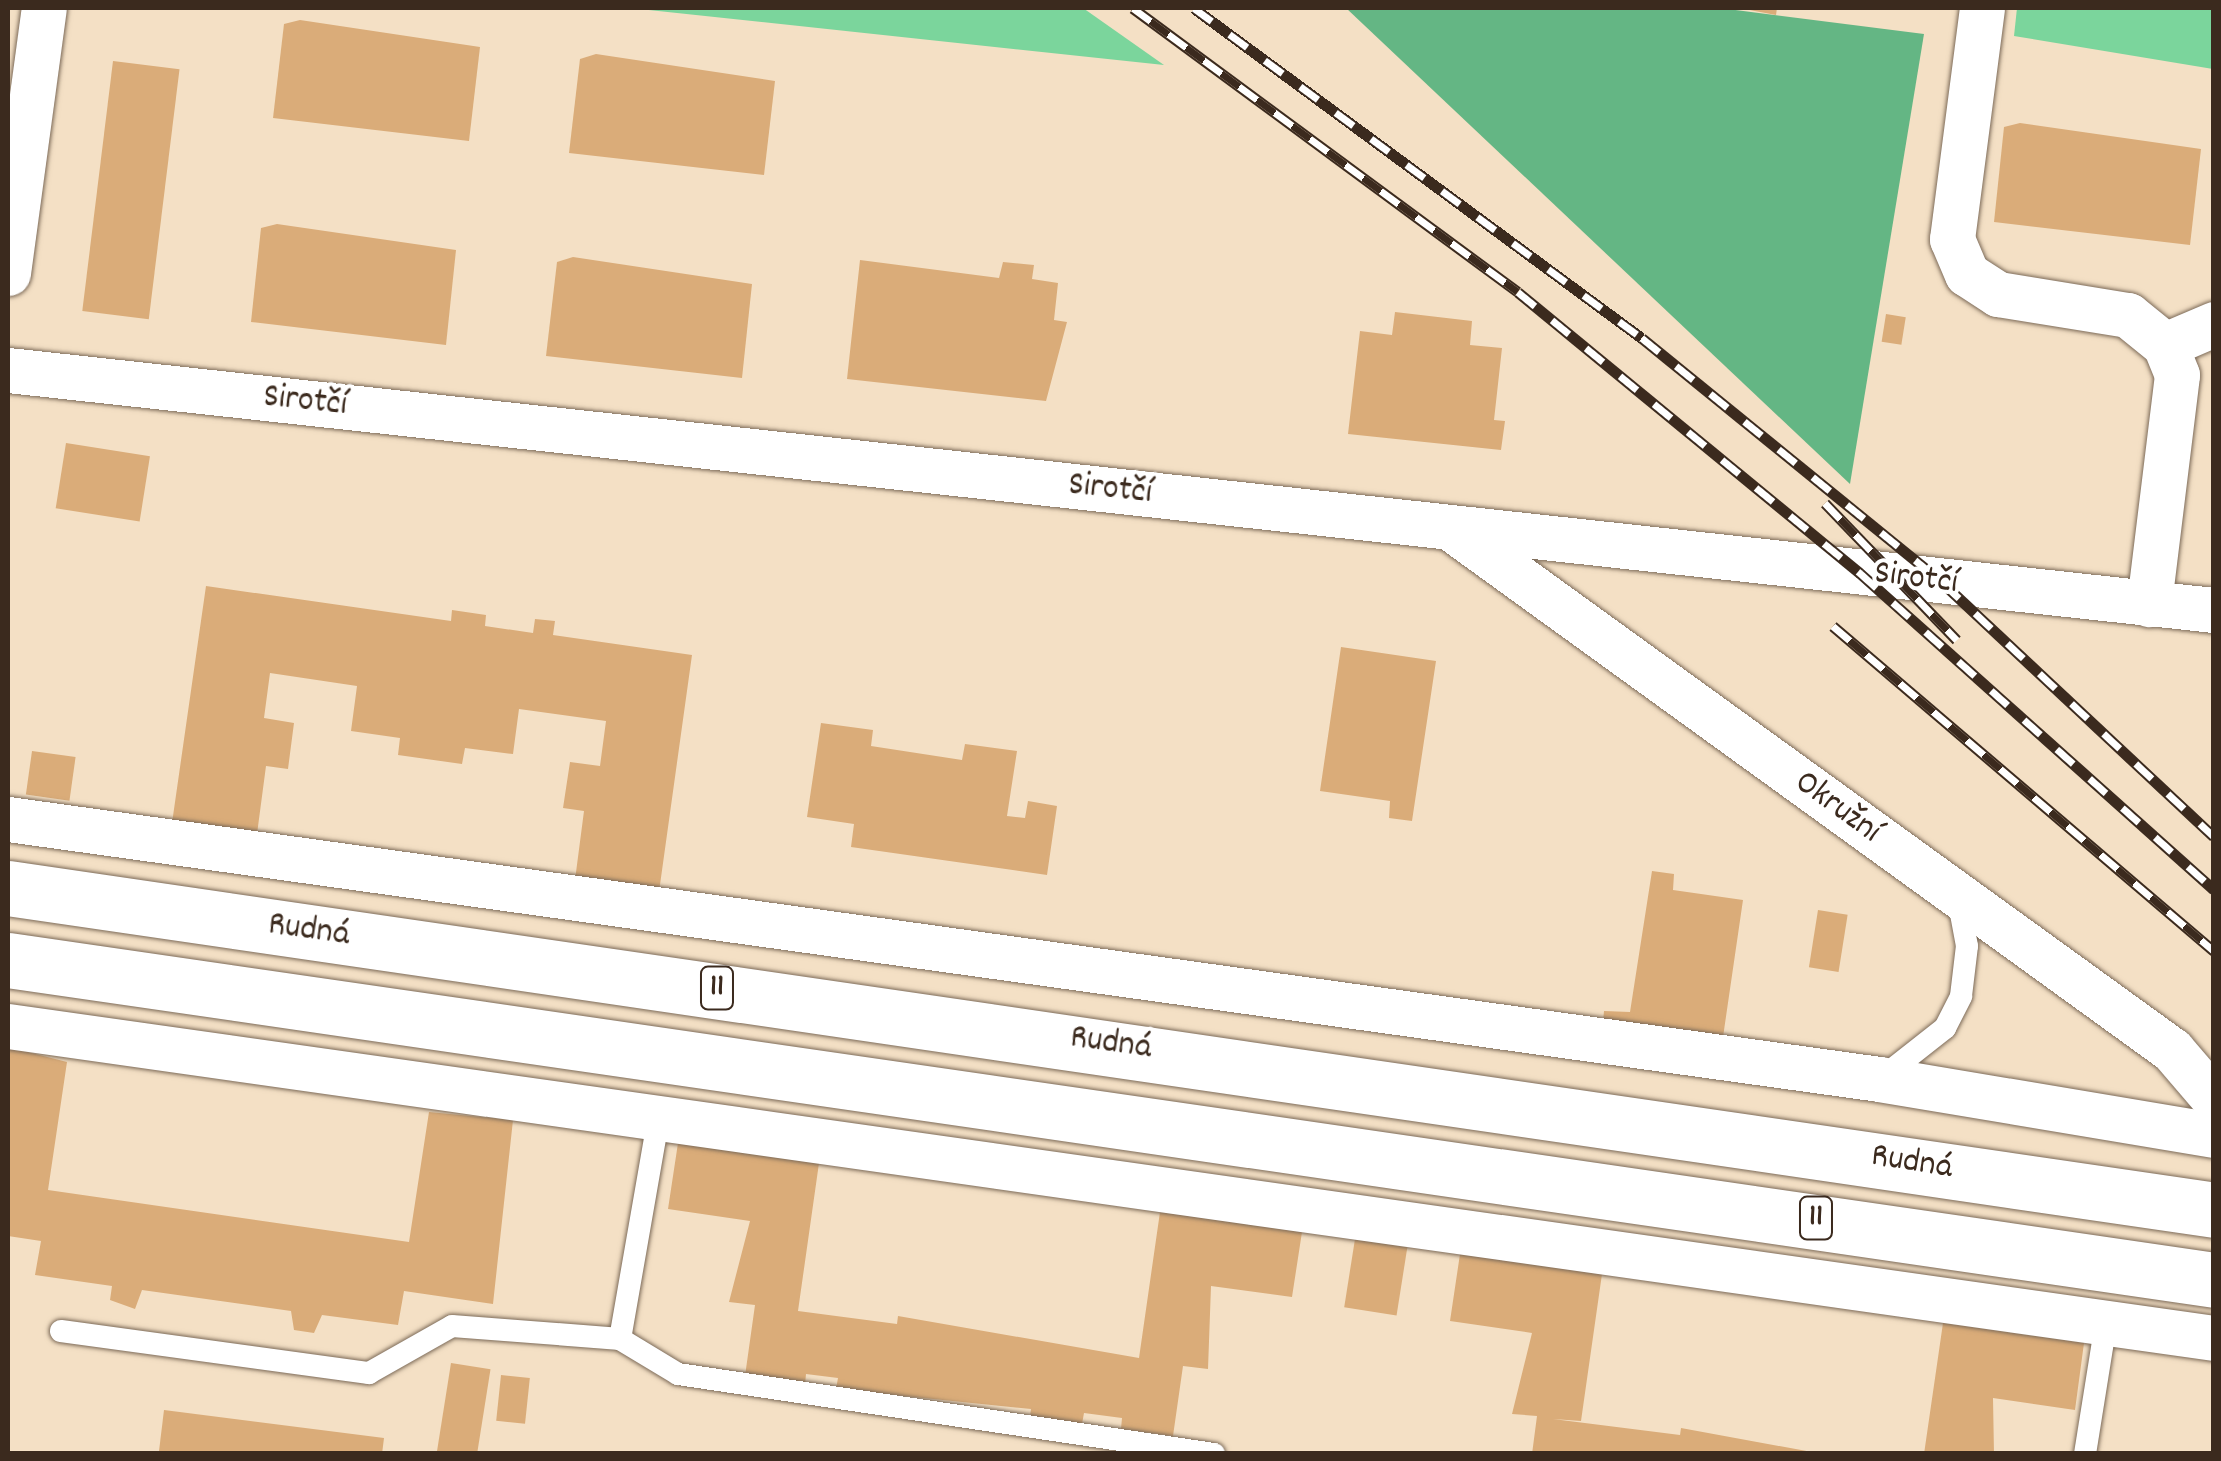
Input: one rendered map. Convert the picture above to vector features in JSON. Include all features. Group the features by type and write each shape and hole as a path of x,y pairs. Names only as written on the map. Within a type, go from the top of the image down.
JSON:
{"highway":[{"name":"Rudná","path":"8,888 1426,1090 2214,1210"},
{"name":"Rudná","path":"8,960 1418,1159 2214,1280"}],"street":[{"path":"8,273 44,8"},
{"path":"1982,8 1952,239 1966,274 1998,294 2128,316 2165,345 2177,375 2150,604"},
{"path":"2165,345 2214,324"},
{"name":"Sirotčí","path":"8,370 2214,610"},
{"name":"Okružní","path":"1451,528 2172,1050 2214,1099"},
{"path":"8,819 1879,1079 2214,1135"},
{"path":"8,1026 660,1115 2214,1338"}],"lane":[{"path":"1879,1079 1920,1052 1954,1013 1966,972 1957,895"},
{"path":"620,1339 660,1115"},
{"path":"2084,1454 2106,1323"},
{"path":"61,1330 370,1373 452,1326 620,1339 678,1374 1214,1454"}],"green space":[{"path":"630,8 1083,8 1164,65"},
{"path":"1346,8 1720,8 1924,34 1850,484"},
{"path":"2017,8 2213,8 2213,69 2014,36"}],"building":[{"path":"1739,8 1777,8 1776,15"},
{"path":"300,20 480,47 469,141 273,118 284,24"},
{"path":"596,54 775,81 764,175 569,153 580,59"},
{"path":"113,61 180,69 149,319 82,311"},
{"path":"2020,123 2201,149 2190,245 1994,222 2004,127"},
{"path":"277,224 456,250 446,345 251,322 261,228"},
{"path":"573,257 752,284 742,378 546,356 557,262"},
{"path":"860,260 999,278 1003,262 1034,265 1032,279 1058,283 1054,320 1067,322 1046,401 847,379"},
{"path":"1395,312 1472,321 1470,345 1502,348 1494,420 1505,421 1501,450 1348,434 1360,331 1392,335"},
{"path":"1886,314 1906,317 1901,345 1882,342"},
{"path":"66,443 150,456 140,521 56,508"},
{"path":"206,586 451,621 452,610 486,615 485,626 533,633 535,619 555,621 553,635 692,655 659,892 575,880 584,811 563,808 570,762 600,766 606,721 519,709 513,754 465,748 462,764 398,755 400,738 351,731 357,686 270,673 264,718 294,723 288,769 266,766 257,834 172,823"},
{"path":"1341,647 1436,661 1412,821 1389,818 1390,801 1320,791"},
{"path":"821,723 873,730 871,746 962,760 965,744 1017,751 1007,816 1025,818 1028,801 1057,806 1047,875 851,847 854,824 807,817"},
{"path":"32,751 76,757 69,801 26,795"},
{"path":"1652,871 1674,874 1673,890 1743,900 1722,1044 1603,1022 1604,1011 1630,1012"},
{"path":"1818,910 1848,915 1839,972 1809,967"},
{"path":"8,1047 67,1062 48,1190 409,1242 429,1112 513,1120 493,1304 404,1291 398,1325 322,1315 314,1333 294,1330 291,1311 142,1290 135,1309 110,1300 112,1286 35,1275 41,1241 8,1236"},
{"path":"678,1143 819,1163 798,1311 897,1324 898,1316 1139,1358 1160,1212 1302,1232 1292,1297 1211,1286 1208,1369 1183,1366 1173,1436 1121,1429 1122,1418 1084,1413 1082,1424 1030,1416 1031,1409 836,1389 838,1378 806,1374 805,1385 745,1376 755,1305 729,1302 750,1221 668,1209"},
{"path":"1355,1239 1407,1247 1397,1315 1344,1307"},
{"path":"1460,1254 1602,1274 1581,1421 1553,1419 1680,1435 1681,1428 1823,1454 1532,1454 1537,1416 1512,1414 1532,1333 1450,1321"},
{"path":"1943,1323 2084,1343 2075,1410 1993,1398 1994,1454 1924,1454"},
{"path":"451,1363 491,1369 477,1454 437,1454"},
{"path":"501,1375 530,1378 525,1424 496,1421"},
{"path":"164,1410 384,1438 382,1454 159,1451"}],"railway":[{"path":"1133,8 1518,292 1860,573 2214,890"},
{"path":"1194,8 1642,338 1943,583 2214,837"},
{"path":"1825,503 1957,640"},
{"path":"1833,626 2214,951"}]}
